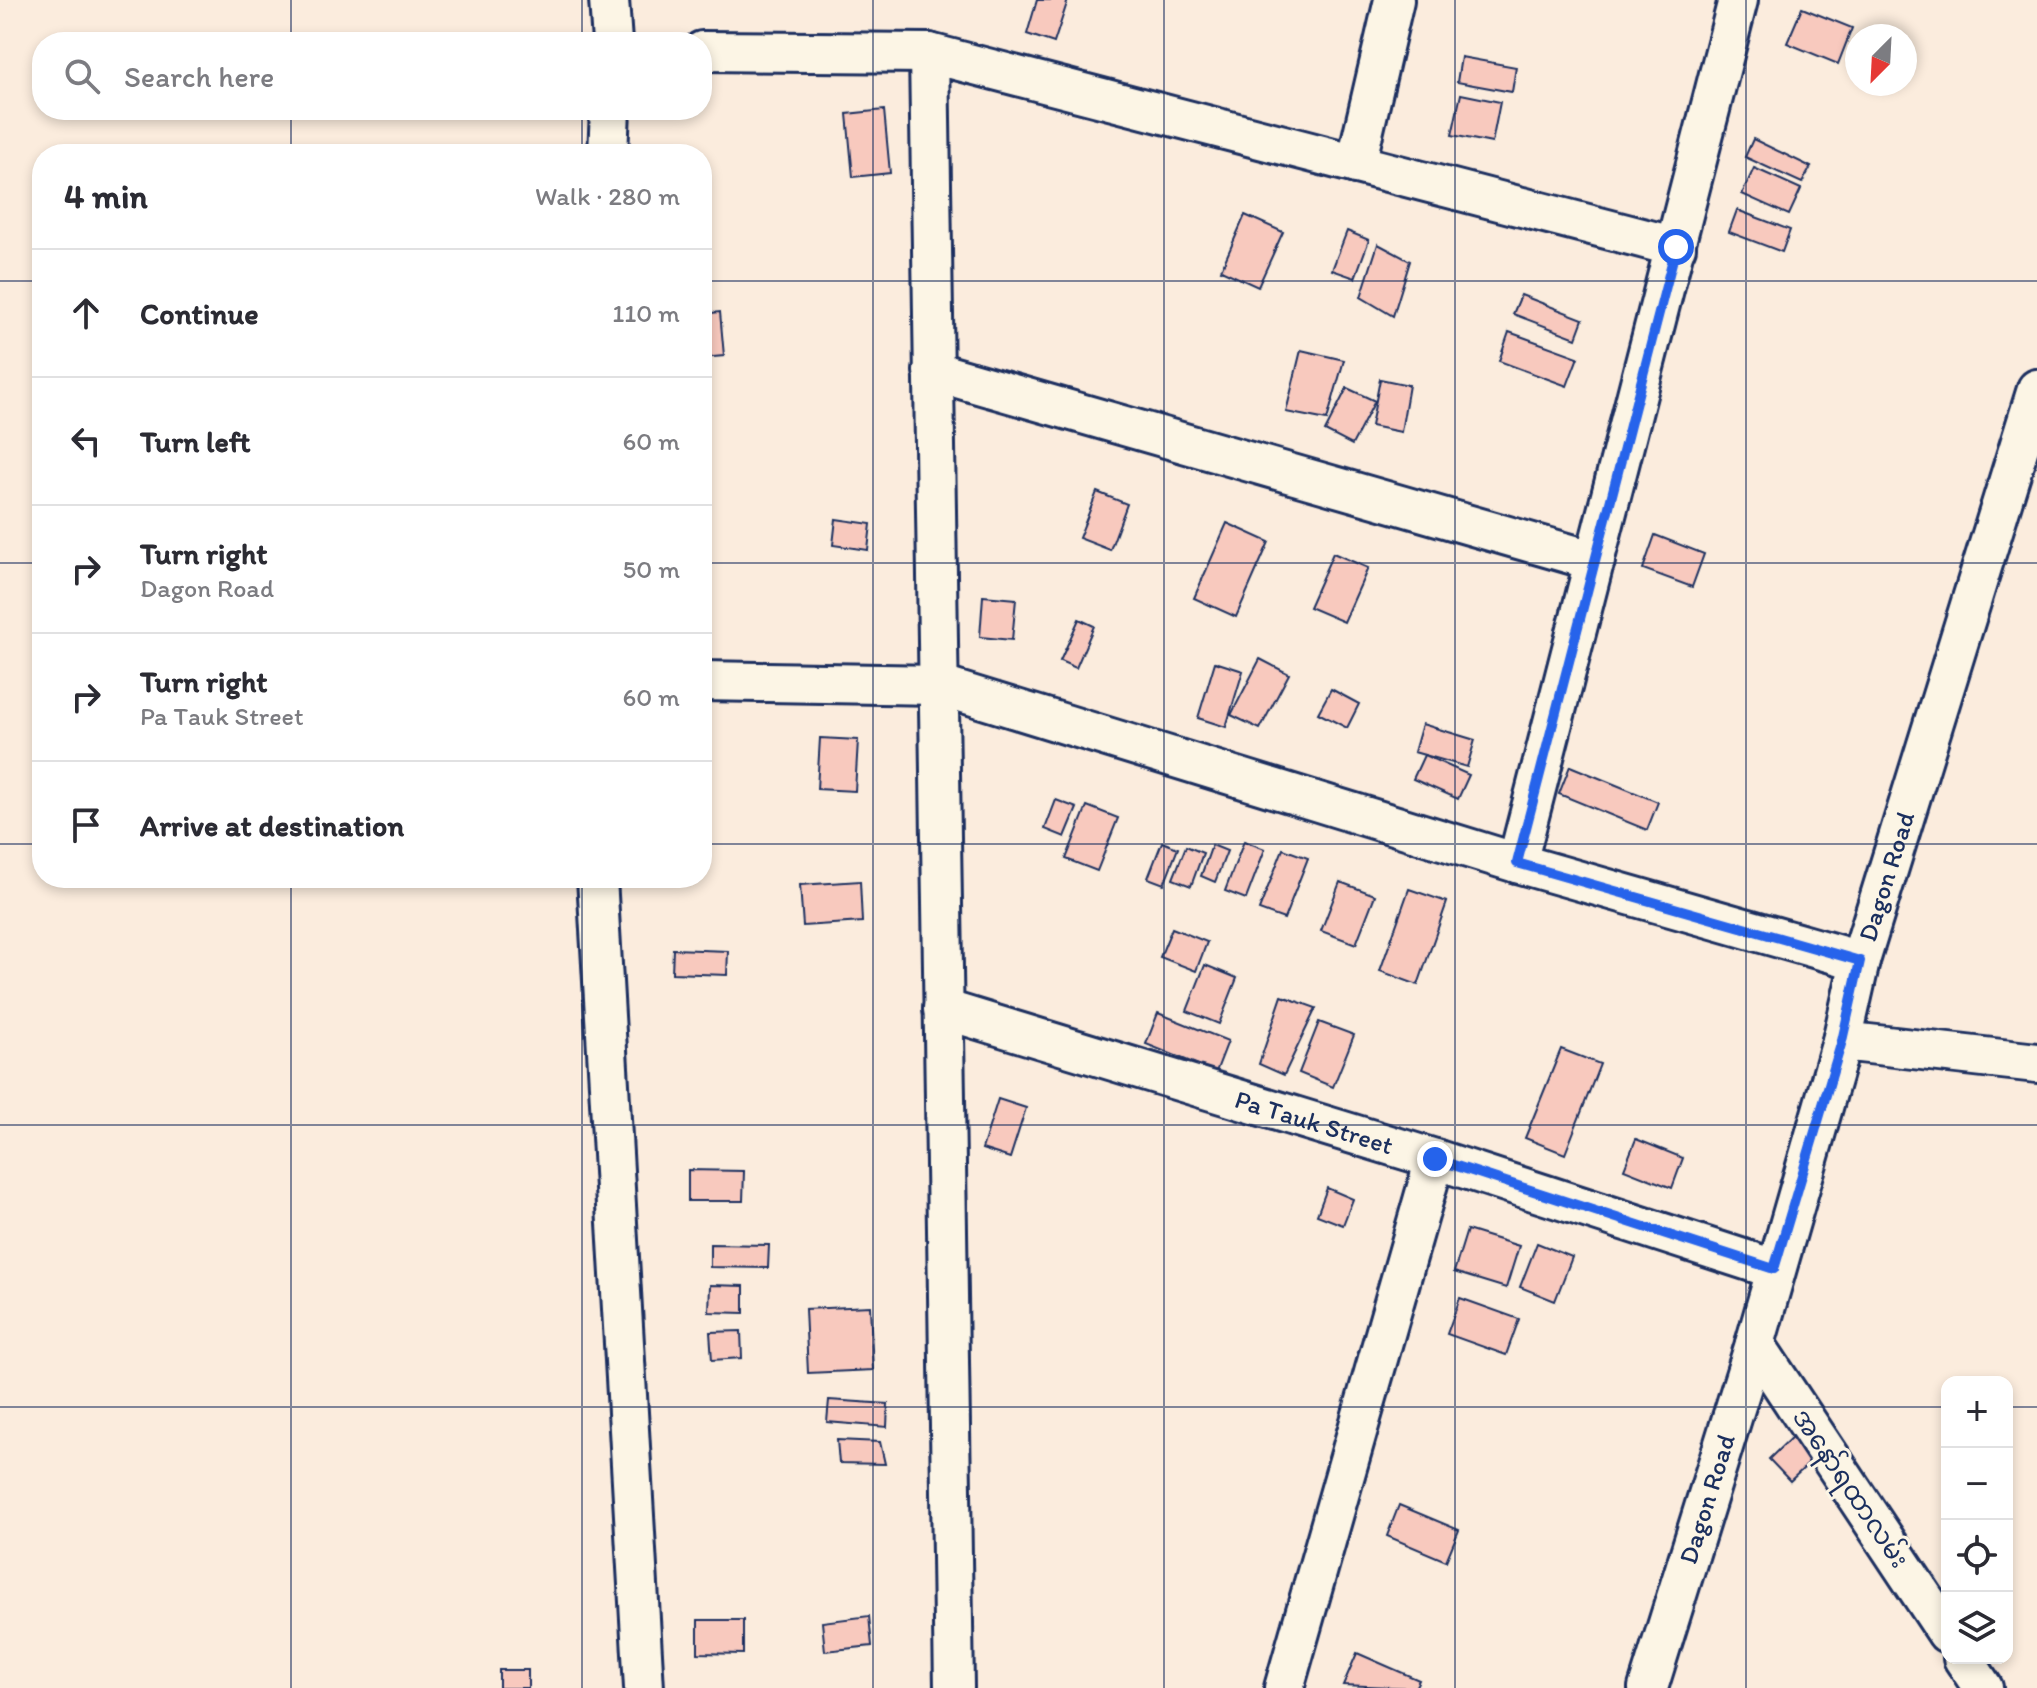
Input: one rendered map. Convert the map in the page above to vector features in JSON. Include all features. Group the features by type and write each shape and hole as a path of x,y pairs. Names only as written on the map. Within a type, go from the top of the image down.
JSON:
{"street":[{"path":"609,0 611,32"},
{"path":"1356,164 1394,0"},
{"path":"1517,863 1738,0"},
{"path":"712,51 929,53 1676,247"},
{"path":"929,53 954,1688"},
{"path":"608,144 610,120"},
{"path":"933,371 1595,561"},
{"name":"Dagon Road","path":"1648,1688 1755,1344 1774,1269 1842,1041 1860,961 2037,389"},
{"path":"712,681 938,685 1517,863 1860,961"},
{"path":"598,888 644,1688"},
{"name":"Pa Tauk Street","path":"943,1009 1435,1159 1774,1269"},
{"path":"1842,1041 2037,1063"},
{"path":"1284,1688 1435,1159"},
{"name":"အနော်ရထာလမ်း","path":"1755,1344 1941,1624"},
{"path":"1967,1664 1983,1688"}],"building":[{"path":"1037,0 1068,0 1054,43 1027,34"},
{"path":"1802,8 1845,25 1845,46 1838,64 1787,43"},
{"path":"1461,57 1516,67 1512,92 1457,82"},
{"path":"1461,94 1500,102 1492,143 1452,135"},
{"path":"884,110 890,173 853,177 847,114"},
{"path":"1753,139 1811,167 1802,183 1745,157"},
{"path":"1754,168 1801,189 1789,215 1742,194"},
{"path":"1737,210 1790,230 1782,252 1729,232"},
{"path":"1245,215 1283,232 1258,287 1221,270"},
{"path":"1347,231 1369,240 1355,278 1332,270"},
{"path":"1378,244 1410,261 1393,316 1361,297"},
{"path":"1521,295 1583,319 1576,338 1513,314"},
{"path":"720,312 724,356 712,357 712,313"},
{"path":"1509,332 1578,357 1567,386 1499,361"},
{"path":"1301,350 1344,360 1327,420 1286,412"},
{"path":"1380,379 1409,385 1401,432 1371,426"},
{"path":"1347,388 1375,401 1352,445 1325,431"},
{"path":"1097,492 1127,504 1110,550 1079,538"},
{"path":"836,519 871,524 868,550 833,545"},
{"path":"1227,523 1269,542 1236,617 1194,598"},
{"path":"1655,535 1704,554 1692,587 1643,569"},
{"path":"1333,553 1368,568 1344,622 1309,607"},
{"path":"983,596 1016,599 1012,640 980,637"},
{"path":"1079,619 1094,626 1076,668 1060,661"},
{"path":"1260,659 1289,674 1260,729 1231,715"},
{"path":"1215,662 1243,671 1226,727 1198,718"},
{"path":"1331,689 1359,704 1347,728 1318,713"},
{"path":"1422,724 1475,740 1467,767 1414,752"},
{"path":"820,738 858,740 855,791 817,789"},
{"path":"1424,755 1469,775 1458,799 1413,779"},
{"path":"1570,766 1658,802 1647,830 1559,794"},
{"path":"1056,800 1077,808 1065,837 1045,829"},
{"path":"1087,806 1118,818 1097,871 1066,859"},
{"path":"1244,841 1265,849 1246,899 1225,891"},
{"path":"1162,842 1178,848 1164,884 1148,878"},
{"path":"1212,845 1227,851 1215,882 1201,876"},
{"path":"1186,846 1203,853 1191,886 1173,879"},
{"path":"1283,849 1308,858 1284,919 1259,910"},
{"path":"860,881 862,922 803,926 800,885"},
{"path":"1340,882 1375,895 1356,944 1321,931"},
{"path":"1409,889 1447,902 1418,985 1380,971"},
{"path":"1172,928 1207,942 1196,971 1160,957"},
{"path":"673,949 728,951 727,975 672,973"},
{"path":"1205,965 1237,978 1219,1024 1187,1011"},
{"path":"1282,996 1316,1008 1284,1075 1259,1064"},
{"path":"1158,1013 1228,1041 1216,1072 1146,1044"},
{"path":"1319,1022 1354,1035 1333,1087 1299,1073"},
{"path":"1561,1049 1600,1064 1565,1154 1525,1138"},
{"path":"998,1099 1026,1108 1010,1158 982,1149"},
{"path":"1636,1139 1683,1158 1672,1188 1624,1169"},
{"path":"688,1170 744,1171 743,1201 688,1201"},
{"path":"1327,1188 1353,1199 1343,1225 1317,1215"},
{"path":"1467,1230 1519,1246 1506,1288 1454,1272"},
{"path":"1537,1243 1572,1257 1555,1301 1520,1287"},
{"path":"710,1244 769,1245 768,1268 710,1267"},
{"path":"710,1285 744,1286 744,1313 709,1312"},
{"path":"1460,1298 1519,1319 1506,1355 1447,1334"},
{"path":"870,1306 873,1370 808,1373 805,1309"},
{"path":"741,1331 742,1358 712,1360 710,1332"},
{"path":"829,1400 888,1404 887,1427 827,1422"},
{"path":"1797,1432 1818,1455 1790,1481 1769,1459"},
{"path":"837,1440 880,1442 885,1464 839,1463"},
{"path":"1399,1505 1459,1530 1446,1561 1387,1536"},
{"path":"869,1616 872,1646 825,1651 822,1622"},
{"path":"698,1620 743,1620 743,1654 698,1653"},
{"path":"1357,1653 1419,1680 1415,1688 1343,1685"},
{"path":"499,1670 528,1670 528,1688 499,1688"}],"route":[{"path":"1435,1159 1774,1269 1842,1041 1860,961 1517,863 1676,247"}]}
